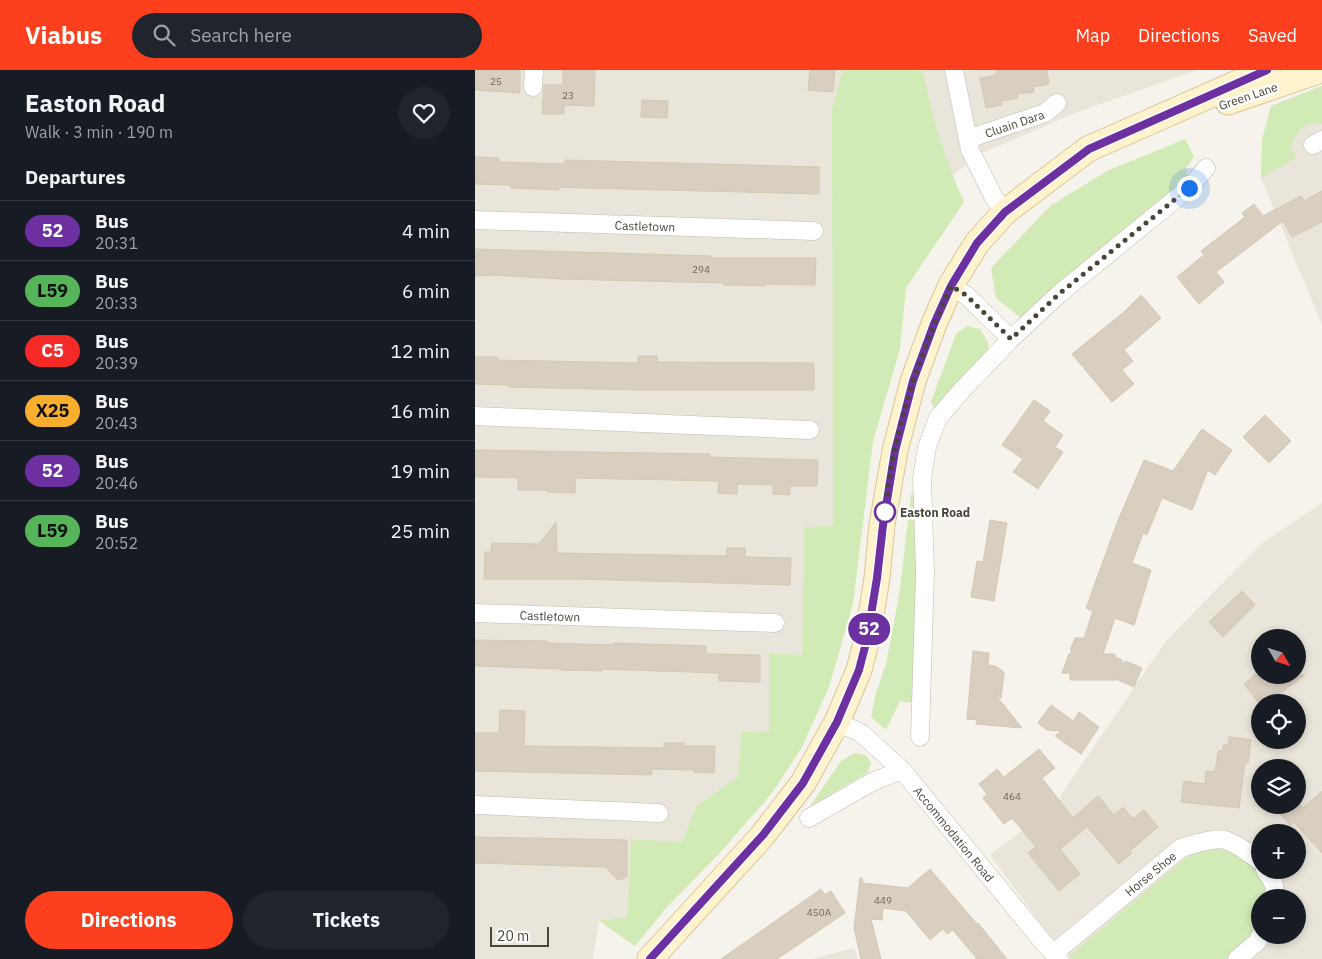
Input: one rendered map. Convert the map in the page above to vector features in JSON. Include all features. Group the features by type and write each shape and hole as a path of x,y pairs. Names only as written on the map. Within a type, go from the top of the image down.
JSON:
{"street":[{"name":"Cluain Dara","path":"954,70 970,150 990,190 1005,212"},
{"name":"Green Lane","path":"650,959 763,835 803,783 837,722 859,670 867,639 895,451 913,381 934,324 951,286 977,243 1005,212 1089,149 1267,70"},
{"name":"Green Lane","path":"1089,149 1321,70"},
{"name":"Cluain Dara","path":"968,139 1045,113 1057,103"},
{"path":"919,737 925,572 922,478 924,461 938,418 1011,339 1059,294 1189,188 1206,168"},
{"name":"Castletown","path":"475,220 814,231"},
{"path":"951,286 966,295 1011,339"},
{"path":"475,416 810,430"},
{"name":"Castletown","path":"475,613 775,623"},
{"name":"Accommodation Road","path":"837,722 861,733 902,770 1056,956"},
{"path":"809,818 872,782 902,770"},
{"path":"475,805 659,813"},
{"name":"Horse Shoe","path":"1056,956 1181,848 1204,842 1224,840 1251,854"},
{"path":"1237,959 1255,944"}],"shaded area":[{"path":"475,70 1197,70 1078,112 980,154 952,176 964,202 832,109 833,526 804,527 802,655 769,653 769,731 741,732 738,777 697,805 682,842 631,839 627,918 599,921 593,959 475,959"},
{"path":"1322,86 1322,325 1261,178 1262,140 1271,106"},
{"path":"1322,503 1322,959 1070,959 1054,942 990,855 1060,801 1061,795 1166,641 1262,543"},
{"path":"854,948 858,959 814,959 815,958"}],"green space":[{"path":"843,70 923,70 939,137 964,202 906,288 900,349 873,441 853,604 829,687 801,749 772,793 718,855 667,907 635,946 599,921 627,917 631,839 682,842 697,805 738,777 741,732 769,731 769,653 802,655 804,527 833,526 832,109"},
{"path":"1322,86 1322,124 1311,123 1302,128 1291,146 1296,158 1261,178 1262,140 1271,106"},
{"path":"1185,139 1194,157 1186,168 1187,178 1022,319 996,298 991,268 1050,206 1109,170"},
{"path":"967,326 980,329 988,342 989,351 935,411 931,402 956,334"},
{"path":"917,491 918,698 909,703 900,701 886,730 871,717 876,693 886,664 899,596 911,494"},
{"path":"855,753 866,755 871,763 867,773 826,797 806,812 841,761"},
{"path":"1205,850 1226,850 1236,851 1251,862 1251,879 1263,879 1266,889 1251,889 1250,942 1228,959 1072,959 1069,956 1187,857"}],"building":[{"path":"475,70 520,70 520,93 475,90"},
{"path":"563,70 595,70 594,106 564,105 564,114 542,114 544,85 563,85"},
{"path":"810,70 835,70 833,92 808,90"},
{"path":"996,70 1047,70 1049,84 1033,87 1034,92 1017,94 1018,98 1001,101 1002,105 986,108 980,78 997,75"},
{"path":"642,100 668,101 667,118 641,117"},
{"path":"475,157 499,158 499,162 565,164 565,160 819,167 819,194 559,187 559,190 511,188 511,185 475,184"},
{"path":"1322,191 1322,222 1292,237 1283,221 1216,272 1224,282 1199,304 1177,277 1204,255 1201,251 1245,217 1242,213 1254,204 1263,216 1301,196 1304,201"},
{"path":"475,249 711,256 711,258 816,258 815,285 724,285 724,283 561,279 494,275 475,276"},
{"path":"1141,295 1161,318 1124,350 1133,361 1122,370 1134,384 1112,402 1072,354 1124,312"},
{"path":"638,356 657,356 657,362 814,363 814,390 637,390 508,387 509,385 475,384 475,357 497,357 497,360 638,363"},
{"path":"1034,400 1050,411 1043,421 1063,435 1055,447 1063,452 1038,489 1013,472 1023,459 1002,445"},
{"path":"1265,415 1291,441 1269,463 1243,437"},
{"path":"1202,429 1232,450 1215,475 1208,470 1192,510 1162,498 1147,535 1143,533 1132,563 1151,570 1134,625 1115,618 1103,654 1115,654 1115,657 1122,660 1121,665 1125,661 1142,668 1134,687 1116,679 1070,680 1070,673 1062,673 1069,654 1071,654 1075,638 1084,638 1093,611 1086,608 1117,523 1144,460 1173,471"},
{"path":"475,450 710,454 710,457 818,460 817,486 790,486 790,495 773,494 773,485 737,484 737,494 718,493 719,481 575,478 575,493 547,492 547,490 518,490 518,478 475,477"},
{"path":"990,520 1007,523 994,601 971,597 977,561 983,562"},
{"path":"556,522 557,553 727,556 727,548 745,548 745,557 791,558 790,585 576,579 484,579 485,552 491,552 492,543 539,544"},
{"path":"1242,591 1255,605 1223,637 1209,622"},
{"path":"475,640 706,646 706,654 760,655 760,682 719,681 719,673 602,669 602,671 561,670 475,666"},
{"path":"973,651 989,653 988,665 995,666 1004,672 1001,698 995,694 1022,728 976,724 977,720 967,719"},
{"path":"1251,678 1251,684 1293,684 1279,694 1252,694 1244,684"},
{"path":"1051,705 1073,721 1079,712 1099,727 1081,754 1055,736 1061,731 1047,730 1038,723"},
{"path":"500,710 525,711 524,746 664,748 664,743 684,743 684,746 715,746 714,773 694,772 694,770 652,769 652,775 475,771 475,733 499,733"},
{"path":"1229,737 1251,740 1248,763 1245,762 1239,808 1181,802 1184,781 1205,784 1206,771 1215,772 1218,751 1223,751 1223,745 1228,745"},
{"path":"1039,749 1055,768 1042,778 1073,818 1098,796 1114,815 1123,807 1133,819 1144,810 1158,827 1130,851 1132,853 1119,864 1087,827 1060,849 1080,874 1059,891 1028,853 1036,847 1012,818 1004,824 983,798 987,794 979,784 997,769 1004,777"},
{"path":"1322,791 1322,853 1306,835 1306,824 1296,824 1294,822 1289,824 1280,814 1306,814 1306,805"},
{"path":"475,837 627,840 627,877 618,880 605,867 475,863"},
{"path":"930,869 1007,959 977,959 953,930 947,934 943,929 930,940 906,911 883,908 882,920 871,919 881,959 861,959 854,928 860,878 862,878 863,883 908,888"},
{"path":"821,889 825,895 831,891 845,913 777,959 721,959"}],"bus line":[{"name":"52","path":"650,959 763,835 803,783 837,722 859,670 867,639 895,451 913,381 934,324 951,286 977,243 1005,212 1089,149 1267,70"}],"place":[{"name":"Easton Road","path":"885,512"}],"route":[{"path":"885,512 895,451 913,381 934,324 951,286 966,295 1011,339 1059,294 1189,188"}]}
